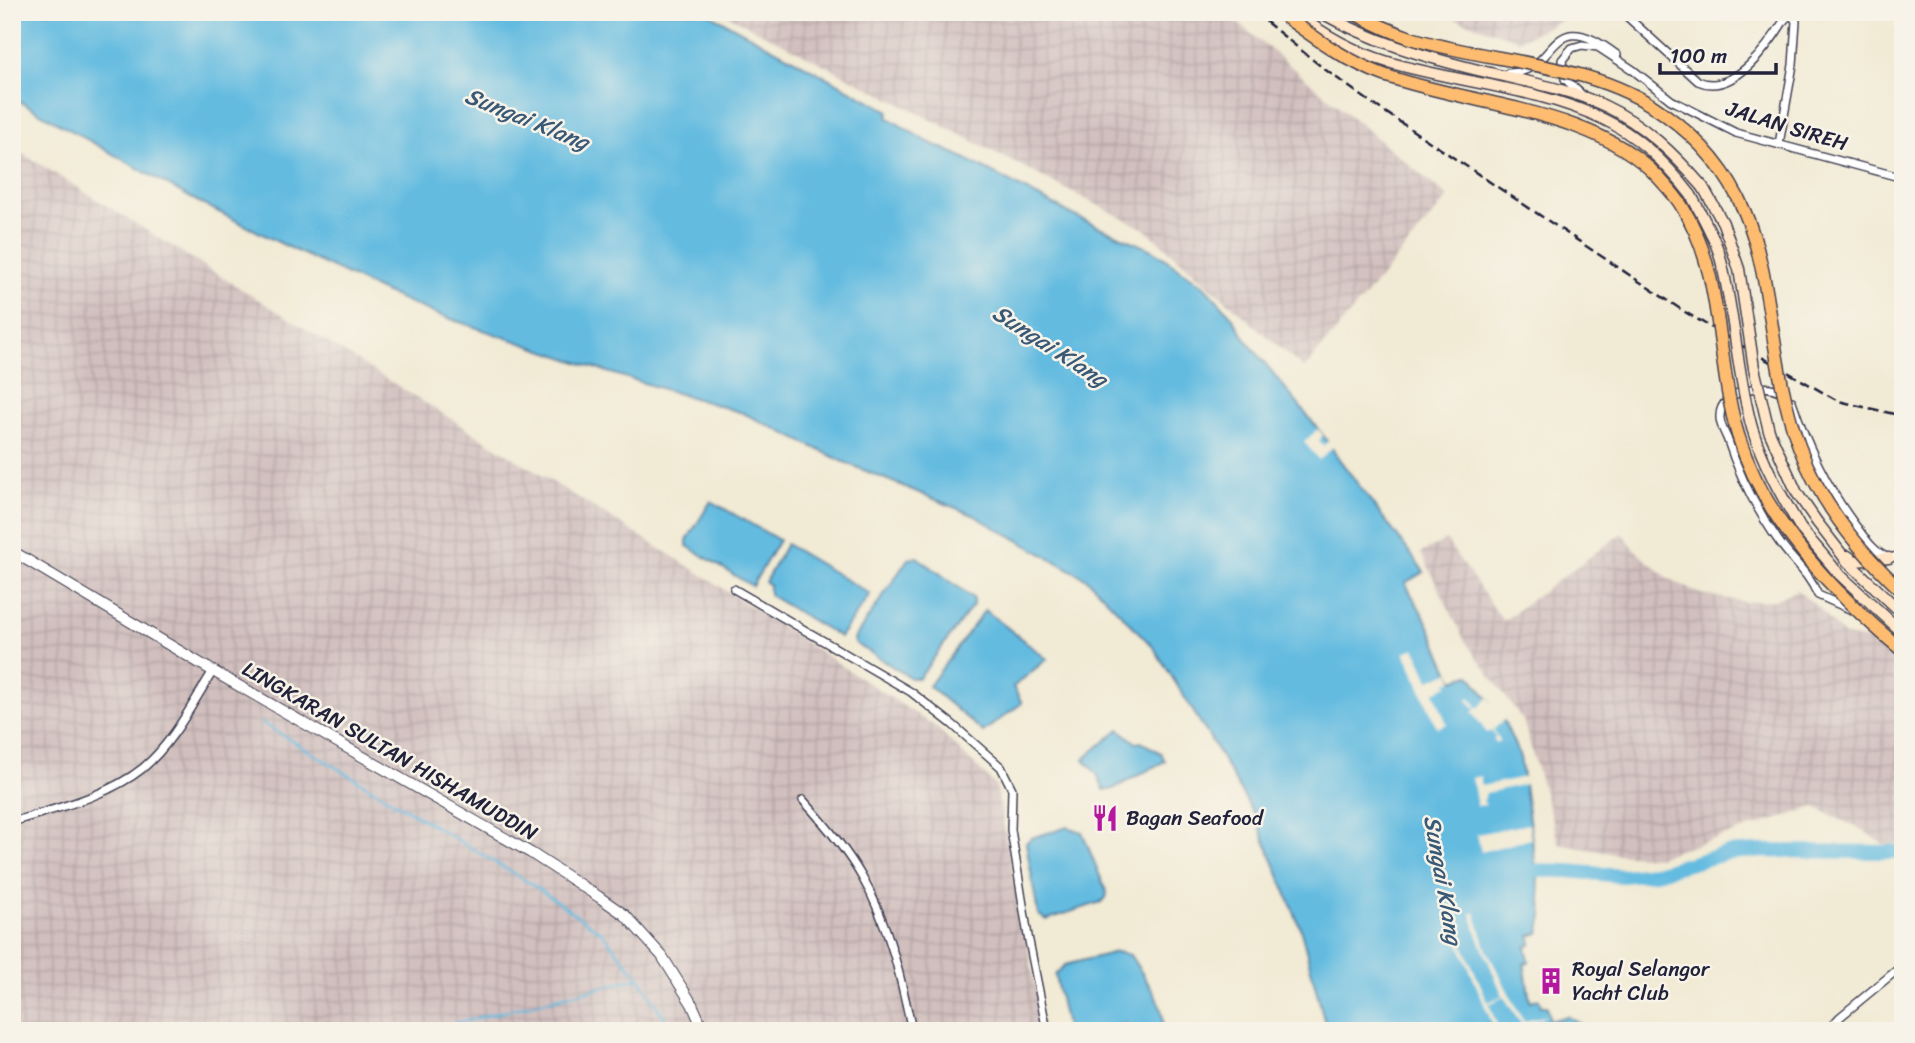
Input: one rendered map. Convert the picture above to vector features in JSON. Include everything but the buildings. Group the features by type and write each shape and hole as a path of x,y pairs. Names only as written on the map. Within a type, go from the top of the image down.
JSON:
{"main road":[{"path":"1279,12 1385,61 1560,103 1604,120 1632,136 1671,169 1691,195 1719,253 1744,393 1753,430 1771,477 1801,529 1839,573 1903,633"},
{"path":"1320,12 1367,37 1409,53 1583,96 1625,117 1679,159 1703,187 1723,223 1739,269 1754,368 1769,431 1797,493 1847,561 1903,614"},
{"path":"1352,12 1381,27 1413,38 1578,75 1615,87 1663,113 1709,154 1740,199 1757,245 1783,392 1807,467 1854,542 1903,592"},
{"path":"1293,17 1354,63 1433,90 1555,119 1597,134 1630,152 1655,174 1681,204 1705,258 1738,438 1769,503 1790,537 1830,582 1903,651"},
{"path":"1830,540 1855,561 1889,558"}],"street":[{"path":"1622,12 1698,81 1707,85 1718,85 1753,63 1791,14 1796,20 1793,65 1779,145"},
{"path":"1488,73 1518,74 1537,64 1559,35 1572,31 1588,32 1633,70"},
{"path":"1583,96 1565,79 1562,66 1565,55 1572,48 1582,45 1598,47 1633,70"},
{"name":"JALAN SIREH","path":"1633,70 1671,100 1736,133 1903,178"},
{"path":"1891,622 1840,607 1818,595 1811,580 1780,544 1756,505 1733,456 1720,418 1722,407 1734,393 1769,387 1790,398 1807,446 1835,498 1874,550 1889,558 1903,555"},
{"name":"LINGKARAN SULTAN HISHAMUDDIN","path":"12,551 213,671 531,853 625,915 662,956 692,1004 704,1031"},
{"path":"734,589 911,692 1001,768 1012,789 1011,830 1047,1031"},
{"path":"12,822 93,796 145,766 175,732 213,671"},
{"path":"803,800 832,832 862,876 875,903 886,929 912,1031"},
{"path":"1827,1031 1903,965"}],"shaded area":[{"path":"721,12 1225,12 1448,197 1304,369 1146,230"},
{"path":"1435,12 1579,12 1519,40"},
{"path":"12,147 693,569 936,727 996,786 1044,1031 12,1031"},
{"path":"1622,533 1639,554 1669,579 1701,594 1745,602 1774,600 1797,590 1819,608 1844,636 1888,645 1893,651 1894,677 1903,685 1903,843 1887,846 1864,831 1815,807 1657,857 1616,854 1559,844 1523,720 1465,641 1421,553 1446,540 1503,621"}],"water":[{"name":"Sungai Klang","path":"12,12 706,12 889,111 887,117 926,141 1079,218 1154,251 1204,286 1231,315 1247,341 1323,435 1424,572 1405,583 1427,622 1453,680 1470,675 1503,719 1520,757 1543,916 1539,933 1530,936 1531,945 1526,946 1529,962 1524,963 1530,1001 1539,999 1541,1006 1547,1006 1550,1021 1567,1016 1581,1024 1580,1031 1327,1031 1300,927 1255,816 1154,648 1087,579 973,515 844,462 743,413 604,371 436,314 377,289 191,198 12,97"},
{"path":"711,501 779,540 752,586 687,546 687,540"},
{"path":"786,544 870,594 840,637 769,595 769,585 765,582"},
{"path":"917,557 973,598 973,605 919,678 911,678 855,643 854,639 908,559"},
{"path":"985,610 1047,659 1013,687 1022,703 983,732 929,686"},
{"path":"1119,729 1136,743 1141,742 1161,753 1165,761 1111,790 1104,790 1097,774 1084,759"},
{"path":"1068,827 1082,832 1107,893 1106,898 1046,920 1038,914 1026,843 1031,838"},
{"path":"1116,952 1130,955 1153,992 1162,1013 1161,1030 1133,1031 1132,1027 1127,1028 1125,1022 1114,1026 1115,1031 1067,1031 1055,975 1065,965"}],"pier":[{"path":"1318,429 1323,435 1319,441 1323,446 1330,439 1334,446 1319,460 1304,442"},
{"path":"1415,648 1429,680 1450,672 1453,680 1447,683 1448,686 1434,692 1447,724 1437,728 1405,652"},
{"path":"1470,697 1478,708 1488,698 1506,718 1493,730 1500,740 1496,743 1493,739 1496,737 1491,731 1487,733 1472,712 1476,709 1466,699"},
{"path":"1481,776 1481,786 1525,777 1526,784 1486,793 1483,801 1486,805 1477,806 1472,778"},
{"path":"1529,824 1531,839 1481,852 1477,834"},
{"path":"1471,913 1475,913 1487,951 1524,1022 1549,1014 1524,1028 1504,997 1489,1004 1498,1028 1495,1030 1459,944 1462,943 1488,1002 1503,996"}],"waterway":[{"path":"262,723 536,887 602,933 639,978 673,1031"},
{"path":"1519,870 1622,876 1655,873 1728,853 1903,852"},
{"path":"424,1031 639,978"}],"railway":[{"path":"1254,12 1323,68 1373,104 1685,312 1838,401 1903,416"}],"place":[{"name":"Bagan Seafood","path":"1105,818"},
{"name":"Royal Selangor Yacht Club","path":"1551,981"}]}
